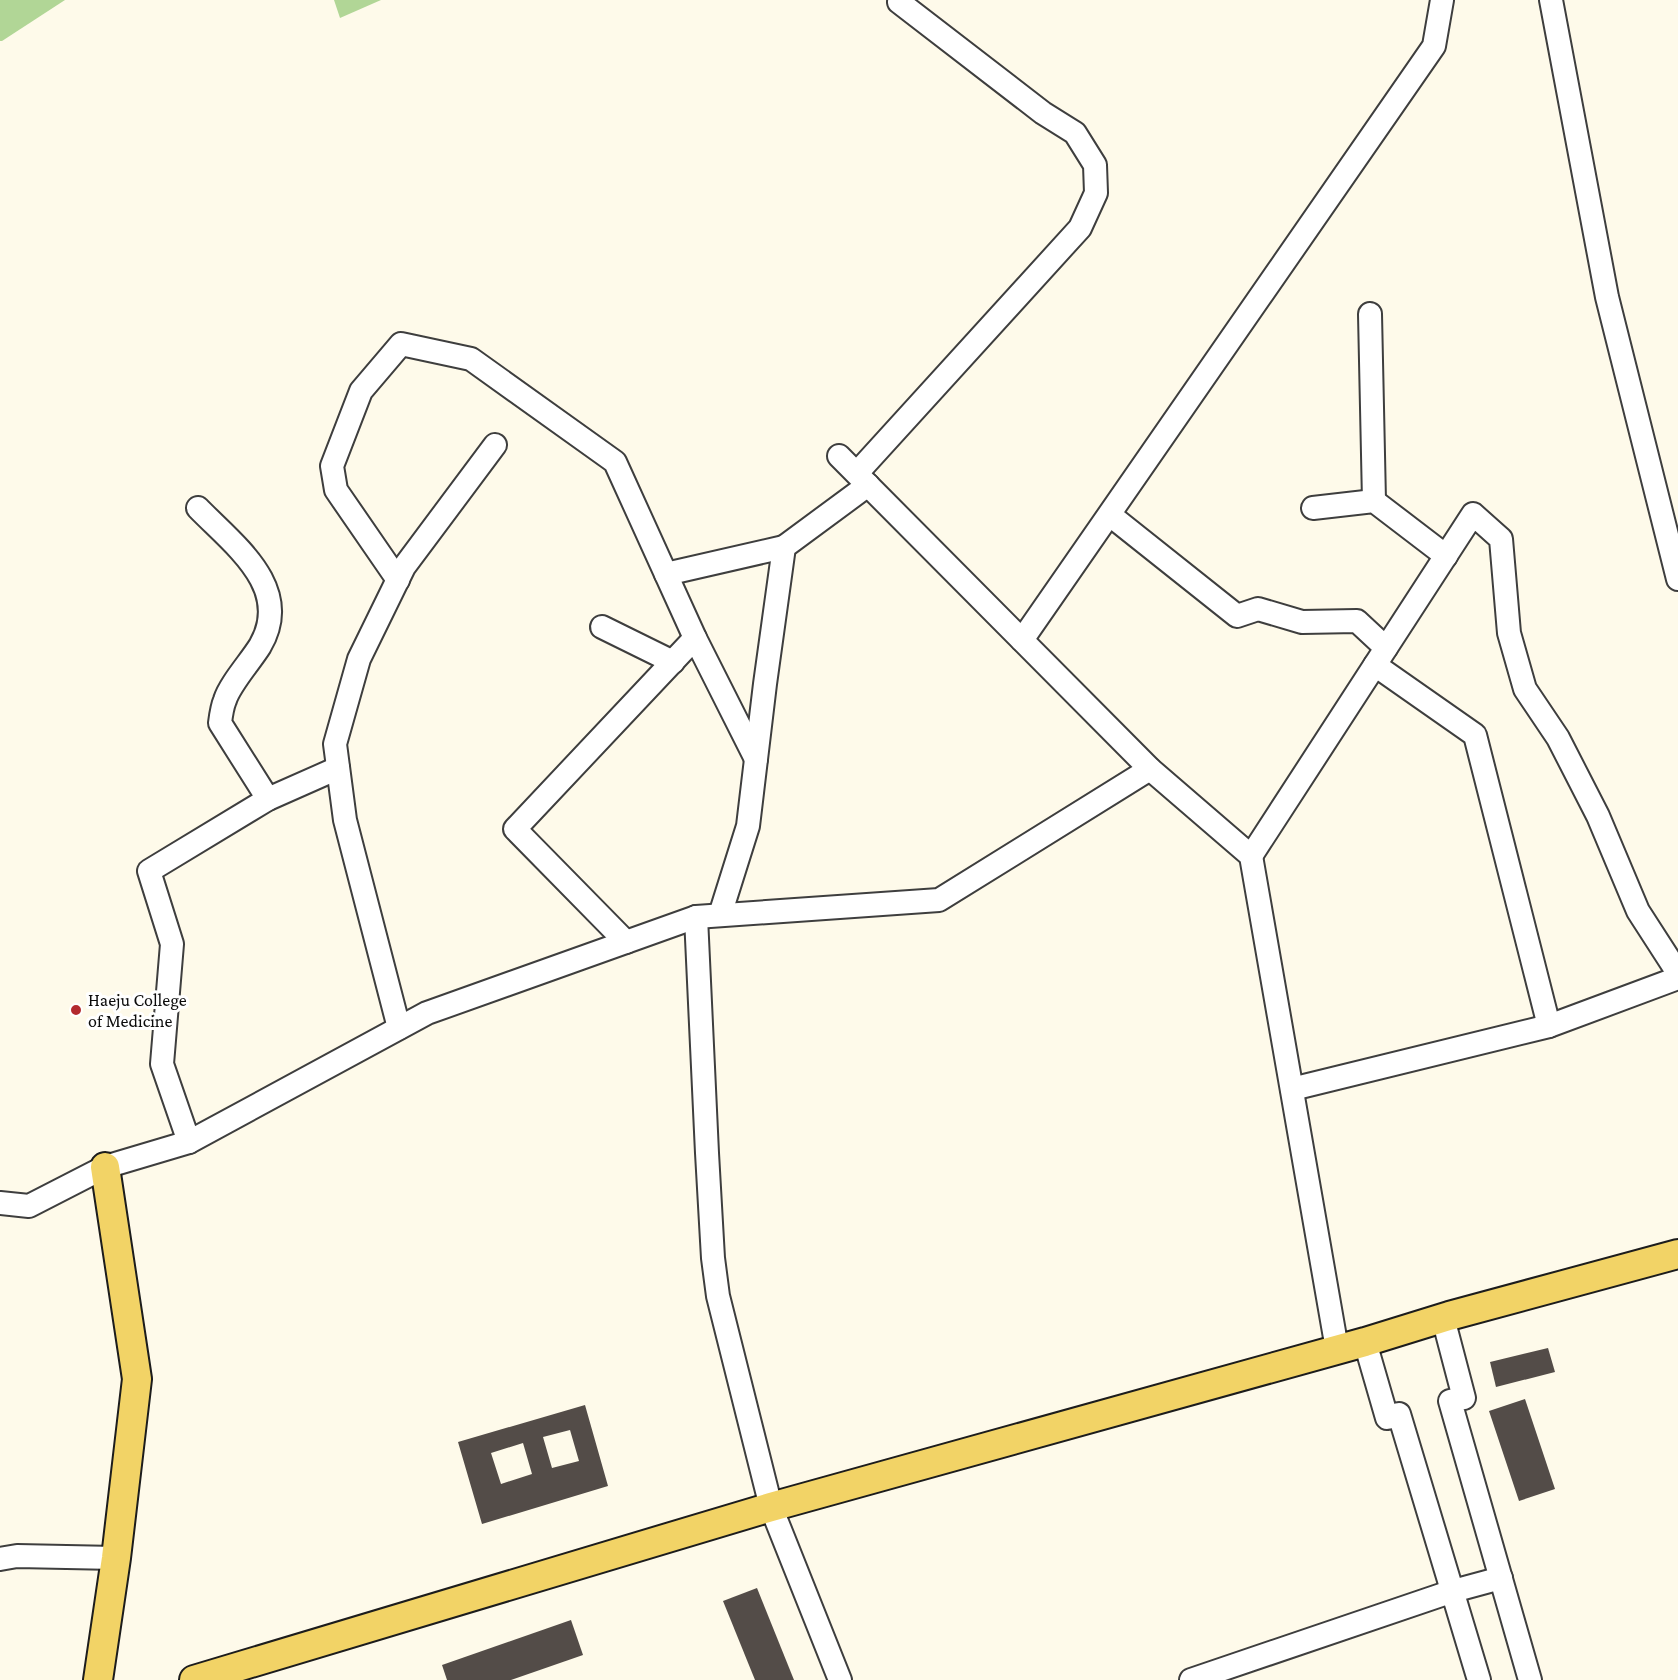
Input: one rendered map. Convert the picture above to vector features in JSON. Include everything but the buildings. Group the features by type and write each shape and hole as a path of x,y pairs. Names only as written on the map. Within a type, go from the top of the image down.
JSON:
{"main road":[{"path":"98,1680 116,1558 137,1379 105,1167"},
{"path":"194,1680 771,1507 1678,1254"}],"street":[{"path":"1022,640 1434,46 1442,0"},
{"path":"1551,0 1607,297 1678,579"},
{"path":"666,574 784,547 862,479 1080,228 1095,193 1095,165 1075,133 1043,113 899,2"},
{"path":"1370,314 1374,501"},
{"path":"398,580 336,490 332,466 361,391 401,344 471,359 615,462 695,638 756,759"},
{"path":"399,1028 345,820 335,744 359,659 404,567 495,445"},
{"path":"839,456 1150,769 1251,856 1337,1349"},
{"path":"1313,508 1374,501 1446,556"},
{"path":"198,508 252,563 266,585 271,613 261,643 225,699 220,723 268,799"},
{"path":"1251,856 1473,514 1501,539 1509,633 1525,689 1558,738 1598,816 1638,911 1678,975 1549,1026 1292,1089"},
{"path":"1110,515 1237,616 1258,609 1302,622 1357,621 1381,656 1474,735 1549,1026"},
{"path":"720,915 748,826 784,547"},
{"path":"602,627 673,662"},
{"path":"626,942 515,829 695,638"},
{"path":"189,1142 162,1064 172,944 149,871 268,799 338,768"},
{"path":"0,1203 29,1206 105,1167 189,1142 428,1013 696,917 939,900 1150,769"},
{"path":"696,917 714,1268 718,1296 771,1507 840,1680"},
{"path":"1443,1318 1464,1398 1450,1401 1530,1680"},
{"path":"1365,1341 1387,1418 1400,1414 1479,1680"},
{"path":"0,1559 17,1556 116,1558"},
{"path":"1191,1680 1501,1578"}],"green space":[{"path":"0,0 65,0 0,41"},
{"path":"334,0 381,0 340,18"}],"place":[{"name":"Haeju College of Medicine","path":"76,1010"}]}
